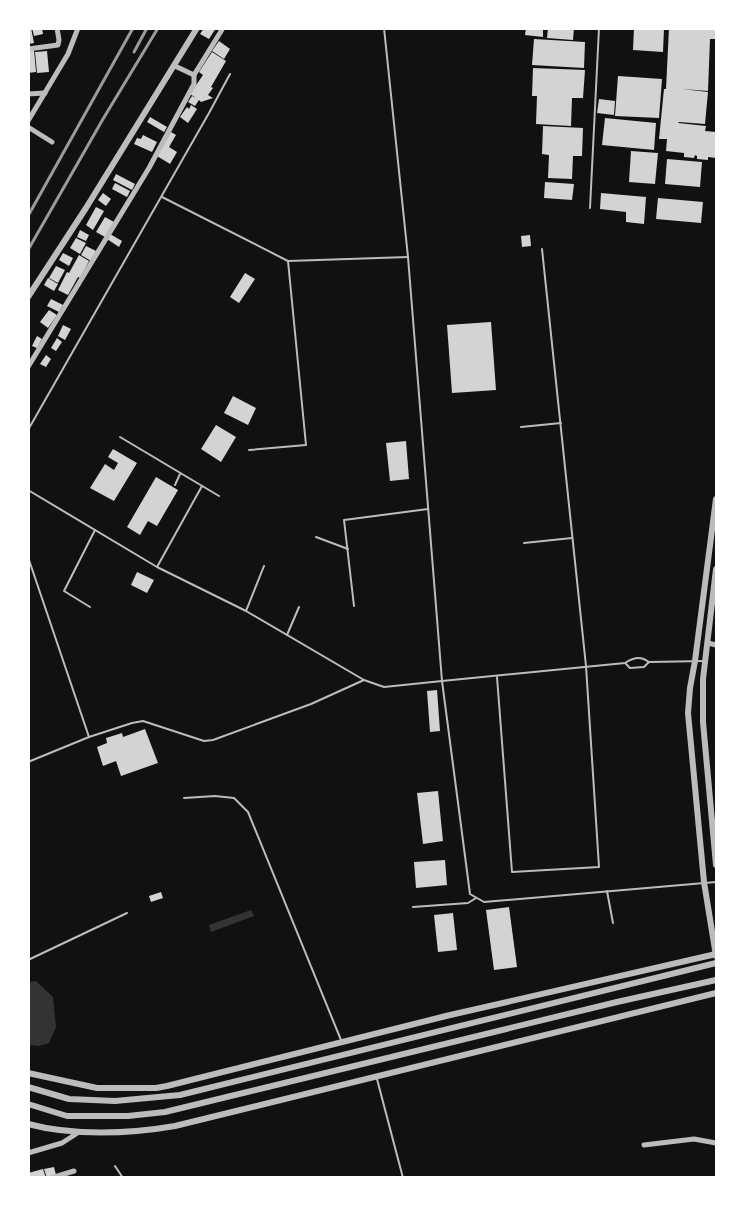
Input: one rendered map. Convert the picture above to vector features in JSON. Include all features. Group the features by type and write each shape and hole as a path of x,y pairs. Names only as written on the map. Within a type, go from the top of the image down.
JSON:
{"street":[{"path":"28,49 58,45 57,28"},
{"path":"28,121 68,54 78,28"},
{"path":"28,297 197,28"},
{"path":"28,367 149,168 195,84 194,75 223,28"},
{"path":"175,66 194,75"},
{"path":"28,94 45,93"},
{"path":"28,127 52,142"},
{"path":"28,1073 97,1088 156,1088 446,1016 716,955 704,882 688,713 717,499"},
{"path":"717,569 703,679 703,722 717,865"},
{"path":"708,643 717,645"},
{"path":"28,1087 69,1099 115,1101 180,1095 717,963"},
{"path":"28,1104 67,1116 128,1116 165,1112 617,1002 717,980"},
{"path":"28,1124 53,1130 79,1132 141,1130 175,1126 717,993"},
{"path":"28,1153 62,1143 79,1132"},
{"path":"644,1145 694,1139 717,1143"},
{"path":"51,1178 74,1171"}],"lane":[{"path":"384,28 408,257 442,681 470,894 484,902 717,882"},
{"path":"590,208 599,28"},
{"path":"28,430 230,74"},
{"path":"161,197 288,261 408,257"},
{"path":"497,676 512,872 599,867 586,666 542,249"},
{"path":"249,450 306,445 288,261"},
{"path":"521,427 561,423"},
{"path":"120,437 219,496"},
{"path":"175,485 181,473"},
{"path":"157,567 202,486"},
{"path":"28,490 157,567 246,611 363,680 384,687 625,663 632,658 644,658 649,662 705,661"},
{"path":"354,606 344,520 428,509"},
{"path":"90,607 64,591 96,530"},
{"path":"316,537 348,549"},
{"path":"524,543 573,538"},
{"path":"28,558 89,737"},
{"path":"246,611 264,566"},
{"path":"287,635 299,607"},
{"path":"625,663 630,668 644,667 649,662"},
{"path":"28,762 89,737 143,721 204,741 213,740 311,704 363,680"},
{"path":"184,798 215,796 234,798 248,812 342,1043"},
{"path":"607,891 613,923"},
{"path":"413,907 468,903 476,898"},
{"path":"28,960 128,913"},
{"path":"376,1077 403,1178"},
{"path":"115,1166 123,1178"}],"shaded area":[{"path":"251,910 254,916 211,932 209,925"},
{"path":"36,981 53,997 56,1027 49,1043 39,1046 28,1045 29,982"}],"building":[{"path":"28,28 31,28 34,43 28,44"},
{"path":"32,28 42,28 43,34 34,36"},
{"path":"204,28 216,28 209,39 200,34"},
{"path":"526,28 543,28 543,37 525,35"},
{"path":"548,28 574,28 573,40 547,38"},
{"path":"634,28 664,28 663,52 633,50"},
{"path":"669,28 716,28 716,39 710,39 708,91 682,89 708,92 705,124 678,123 706,126 705,131 716,132 716,158 697,159 695,155 694,158 684,157 684,153 666,151 667,139 659,139 664,89 666,89"},
{"path":"534,39 585,42 584,68 532,65"},
{"path":"219,41 230,49 224,59 212,51"},
{"path":"28,50 34,50 36,72 28,73"},
{"path":"47,51 49,72 37,73 35,52"},
{"path":"212,52 226,61 208,95 213,98 201,102 199,100 195,106 188,102 192,96 196,98 190,94 203,75 199,72"},
{"path":"533,68 585,70 583,98 572,98 571,126 536,124 537,96 532,96"},
{"path":"618,76 662,79 659,118 615,116"},
{"path":"599,99 615,101 614,115 597,113"},
{"path":"191,105 197,109 188,123 180,117"},
{"path":"150,117 167,127 164,132 147,122"},
{"path":"605,118 656,123 654,150 602,145"},
{"path":"543,126 583,128 582,156 573,156 572,179 548,178 549,155 542,154"},
{"path":"171,132 176,135 169,147 177,152 170,164 157,156"},
{"path":"143,135 157,142 152,152 134,144 137,138 141,139"},
{"path":"631,151 658,153 655,184 629,182"},
{"path":"667,159 702,162 700,187 665,184"},
{"path":"116,174 135,184 132,190 113,180"},
{"path":"545,182 574,184 572,200 544,198"},
{"path":"115,183 130,191 127,197 112,189"},
{"path":"103,193 111,199 106,206 98,200"},
{"path":"601,193 646,197 644,224 626,222 626,212 600,209"},
{"path":"658,198 703,202 701,223 656,219"},
{"path":"96,207 104,211 93,230 86,225"},
{"path":"105,217 114,222 105,237 96,232"},
{"path":"80,230 89,235 86,241 77,237"},
{"path":"110,234 122,241 119,247 107,239"},
{"path":"530,235 531,246 522,247 521,236"},
{"path":"76,238 86,243 80,254 70,248"},
{"path":"86,246 96,251 91,261 81,255"},
{"path":"63,253 73,258 69,266 59,260"},
{"path":"79,255 89,261 68,295 58,290"},
{"path":"56,266 65,270 58,283 49,278"},
{"path":"245,273 255,279 239,303 230,297"},
{"path":"48,278 58,284 54,291 44,285"},
{"path":"51,299 63,305 59,312 47,306"},
{"path":"49,310 57,315 48,328 40,322"},
{"path":"491,322 496,390 452,393 447,325"},
{"path":"63,325 71,329 65,340 58,336"},
{"path":"37,336 42,339 37,348 32,346"},
{"path":"57,338 62,342 56,351 51,348"},
{"path":"46,355 51,359 46,367 40,364"},
{"path":"233,396 256,408 248,425 224,413"},
{"path":"216,425 236,437 221,462 201,449"},
{"path":"406,441 409,479 390,481 386,443"},
{"path":"113,449 137,463 114,501 90,488 105,464 114,470 118,463 108,457"},
{"path":"156,477 178,490 157,526 148,521 140,535 127,527"},
{"path":"137,572 154,580 147,593 131,585"},
{"path":"437,690 440,731 430,732 427,691"},
{"path":"145,729 158,763 121,776 116,761 103,766 97,747 107,743 106,738 122,733 123,737"},
{"path":"438,791 443,841 423,844 417,793"},
{"path":"445,860 447,885 416,888 414,862"},
{"path":"161,892 163,898 151,902 149,896"},
{"path":"509,907 517,967 494,970 486,910"},
{"path":"453,913 457,950 438,952 434,915"},
{"path":"54,1167 56,1175 47,1178 44,1169"},
{"path":"43,1169 46,1178 29,1178 28,1173"}],"railway":[{"path":"28,216 133,28"},
{"path":"134,52 147,28"},
{"path":"28,250 158,28"}]}
